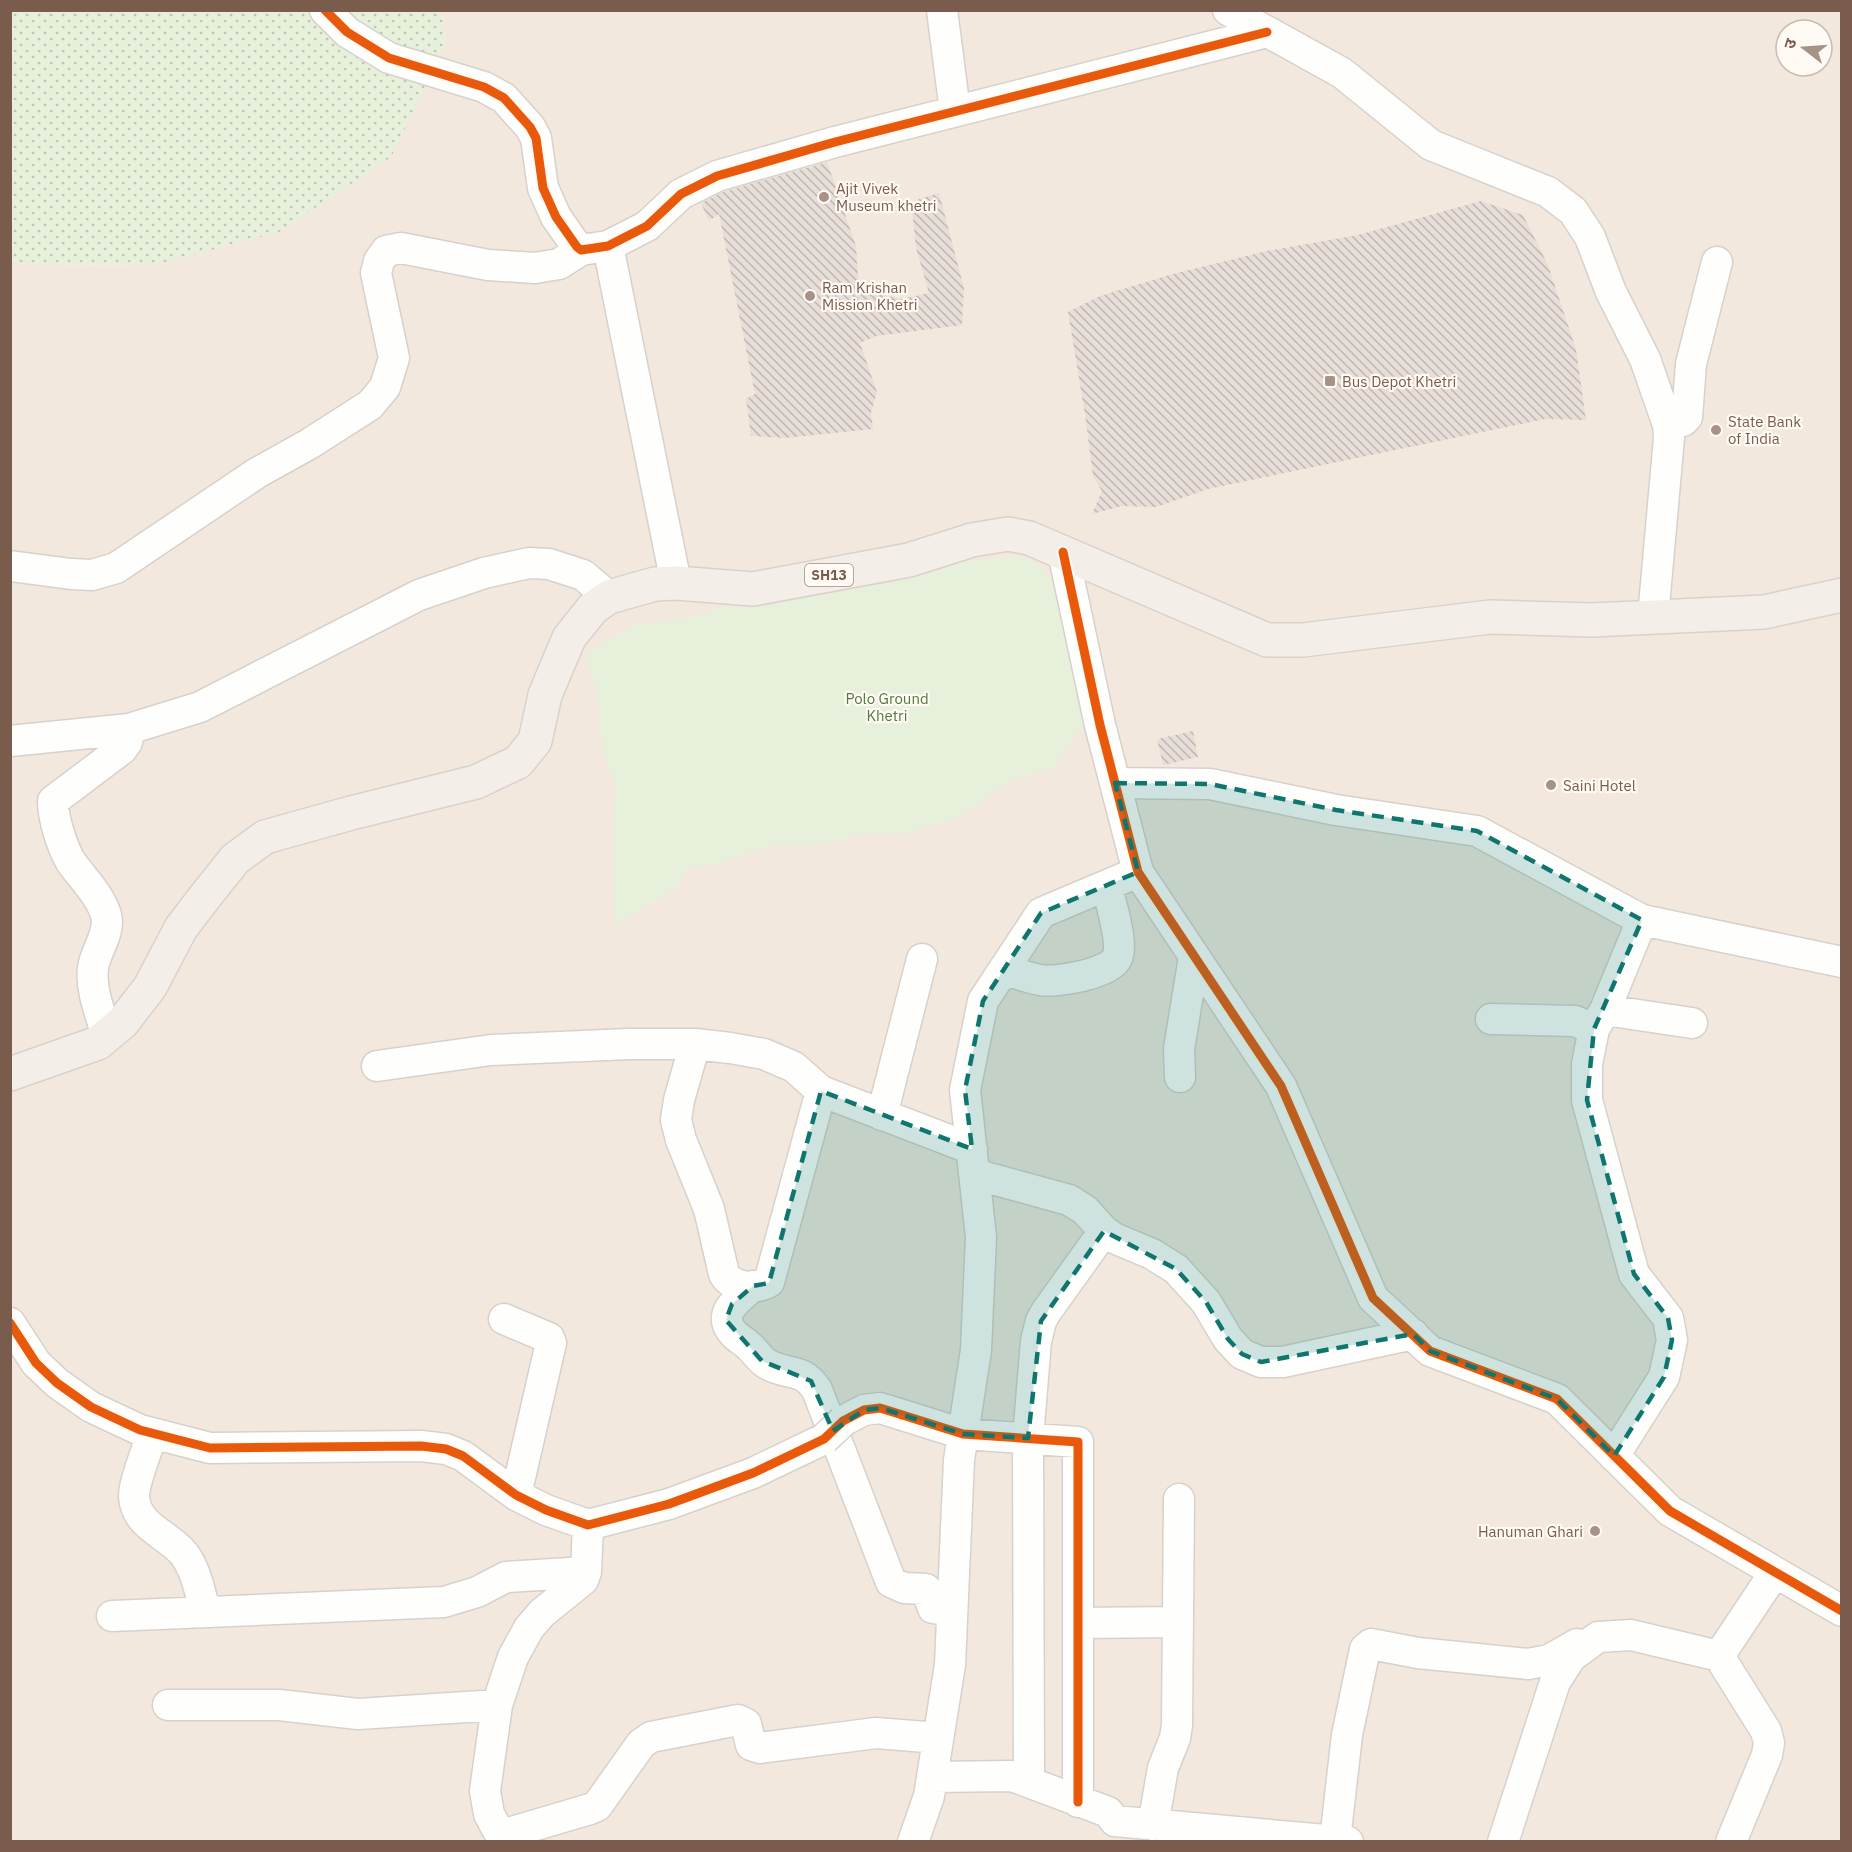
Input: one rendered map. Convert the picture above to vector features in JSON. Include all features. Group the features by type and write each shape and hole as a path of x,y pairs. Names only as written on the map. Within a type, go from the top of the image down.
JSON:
{"main road":[{"name":"SH13","path":"10,1074 98,1044 123,1022 150,987 181,928 207,894 235,859 265,837 476,782 518,762 535,741 545,695 569,638 594,608 609,597 655,584 676,583 753,589 909,560 972,540 1008,534 1029,538 1267,640 1303,640 1490,617 1592,620 1764,612 1842,595"}],"street":[{"path":"325,10 347,32 389,58 484,87 504,98 530,127 536,138 543,188 556,217 577,247 595,248"},
{"path":"942,10 955,111"},
{"path":"1228,10 1342,73 1431,145 1548,192 1573,211 1590,237 1611,292 1645,359 1668,425 1669,438 1653,617"},
{"path":"10,567 92,575 116,568 257,473 309,444 370,405 385,387 394,358 376,273 379,261 386,251 401,248 488,265 535,268 559,264 647,226 681,195 717,176 835,142 1267,32"},
{"path":"595,248 676,583"},
{"path":"1668,425 1683,421 1687,417 1691,364 1717,262"},
{"path":"1063,552 1100,725 1138,872 1281,1086 1373,1298 1430,1351 1557,1399 1670,1511 1842,1611"},
{"path":"10,741 129,729 200,708 419,594 484,573 529,563 549,564 583,575 609,597"},
{"path":"107,1036 92,970 106,928 106,915 100,902 70,860 62,843 52,801 122,749 127,742 129,729"},
{"path":"1115,783 1210,784 1336,810 1477,831 1642,920 1842,962"},
{"path":"914,1842 929,1796 950,1665 959,1460 976,1350 981,1248 965,1090 983,1001 1041,913 1138,872"},
{"path":"1004,969 1030,978 1051,981 1094,973 1113,964 1119,946 1107,885"},
{"path":"1614,1456 1665,1377 1672,1340 1668,1318 1634,1274 1587,1100 1587,1064 1600,1019 1642,920"},
{"path":"1180,1077 1179,1049 1194,957"},
{"path":"882,1115 922,959"},
{"path":"1491,1019 1575,1021 1600,1019 1692,1023"},
{"path":"377,1066 491,1050 629,1044 695,1044 764,1054 794,1067 821,1091 882,1115 973,1162 1069,1200 1084,1210 1104,1232 1152,1254 1176,1269 1206,1302 1228,1339 1242,1354 1261,1362 1283,1362 1413,1335"},
{"path":"695,1044 679,1100 676,1120 681,1140 709,1209 724,1274 733,1284 753,1286 766,1284 771,1277 821,1091"},
{"path":"1029,1781 1028,1438 1036,1341 1041,1321 1104,1232"},
{"path":"753,1286 732,1304 728,1312 726,1320 733,1333 751,1347 762,1361 771,1366 804,1375 811,1381 817,1390 891,1582 904,1588 926,1589 933,1608 952,1611"},
{"path":"504,1319 549,1338 551,1343 516,1495"},
{"path":"10,1323 36,1363 57,1383 91,1407 140,1430 210,1448 421,1446 446,1449 463,1456 516,1495 546,1510 588,1525 669,1504 753,1473 834,1430 864,1410 880,1408 963,1434 1077,1441 1079,1444 1078,1802"},
{"path":"152,1433 134,1494 136,1510 145,1521 183,1554 195,1574 205,1611"},
{"path":"1153,1825 1163,1768 1175,1738 1177,1725 1179,1499"},
{"path":"588,1525 586,1572 583,1580 542,1612 529,1628 513,1657 497,1705 486,1791 489,1814 504,1838 597,1806 641,1744 651,1737 738,1720 746,1724 751,1745 760,1748 876,1733 938,1738"},
{"path":"112,1616 444,1602 477,1592 506,1577 586,1572"},
{"path":"1719,1656 1775,1572"},
{"path":"1079,1623 1178,1622"},
{"path":"932,1778 1012,1776 1108,1812 1115,1821 1341,1841 1347,1735 1367,1646 1371,1644 1418,1653 1528,1664 1549,1660 1573,1646 1598,1637 1641,1636 1719,1656 1766,1731 1769,1743 1767,1755 1731,1842"},
{"path":"1503,1842 1555,1682 1571,1657 1598,1637"},
{"path":"168,1705 279,1705 358,1714 497,1705"}],"highlighted area":[{"path":"1115,783 1210,784 1336,810 1477,831 1642,920 1594,1029 1587,1100 1634,1274 1668,1318 1672,1340 1664,1377 1614,1456 1557,1399 1430,1351 1413,1334 1261,1362 1242,1354 1228,1339 1206,1302 1176,1269 1104,1231 1041,1321 1028,1438 963,1434 880,1408 864,1410 833,1431 811,1381 762,1361 726,1320 732,1304 753,1286 769,1283 821,1091 972,1149 965,1090 983,1001 1041,913 1138,872"}],"shaded area":[{"path":"443,11 1841,11 1841,1841 11,1841 10,259 26,264 154,265 445,45"}],"green space":[{"path":"10,11 443,11 445,45 391,157 279,232 154,265 26,264 11,259"},
{"name":"Polo Ground Khetri","path":"1030,556 1051,580 1070,621 1086,721 1054,767 1008,782 960,817 903,834 868,833 811,846 769,846 722,862 687,870 676,889 625,918 615,929 613,841 615,786 602,747 599,699 585,655 634,625 690,618 738,602 918,569 978,560"}],"building":[{"name":"Ram Krishan Mission Khetri","path":"827,162 856,246 859,290 902,299 929,293 916,248 912,210 916,200 939,193 964,288 962,325 876,336 860,343 877,392 871,413 873,429 785,438 751,436 746,399 755,394 719,214 709,221 701,203 723,192"},
{"name":"Bus Depot Khetri","path":"1481,201 1523,215 1548,265 1576,349 1586,420 1545,419 1208,489 1156,507 1122,506 1092,514 1102,491 1093,476 1068,312 1100,296 1173,274 1267,251 1358,235"},
{"path":"1193,731 1198,757 1163,765 1157,739"}],"cycle path":[{"path":"325,10 347,32 389,58 484,87 504,98 530,127 536,138 543,188 556,217 581,250 608,246 647,226 681,194 717,176 835,142 1267,32"},
{"path":"1063,552 1100,725 1138,872 1281,1086 1373,1298 1430,1351 1557,1399 1670,1511 1842,1611"},
{"path":"10,1323 36,1363 57,1383 91,1407 140,1430 210,1448 421,1446 446,1449 463,1456 516,1495 546,1510 588,1525 669,1504 753,1473 824,1439 843,1421 864,1410 880,1408 963,1434 1078,1442 1078,1802"}],"place":[{"name":"Ajit Vivek Museum khetri","path":"824,197"},
{"name":"Ram Krishan Mission Khetri","path":"810,296"},
{"name":"Bus Depot Khetri","path":"1330,381"},
{"name":"State Bank of India","path":"1716,430"},
{"name":"Saini Hotel","path":"1551,785"},
{"name":"Hanuman Ghari","path":"1595,1531"}]}
